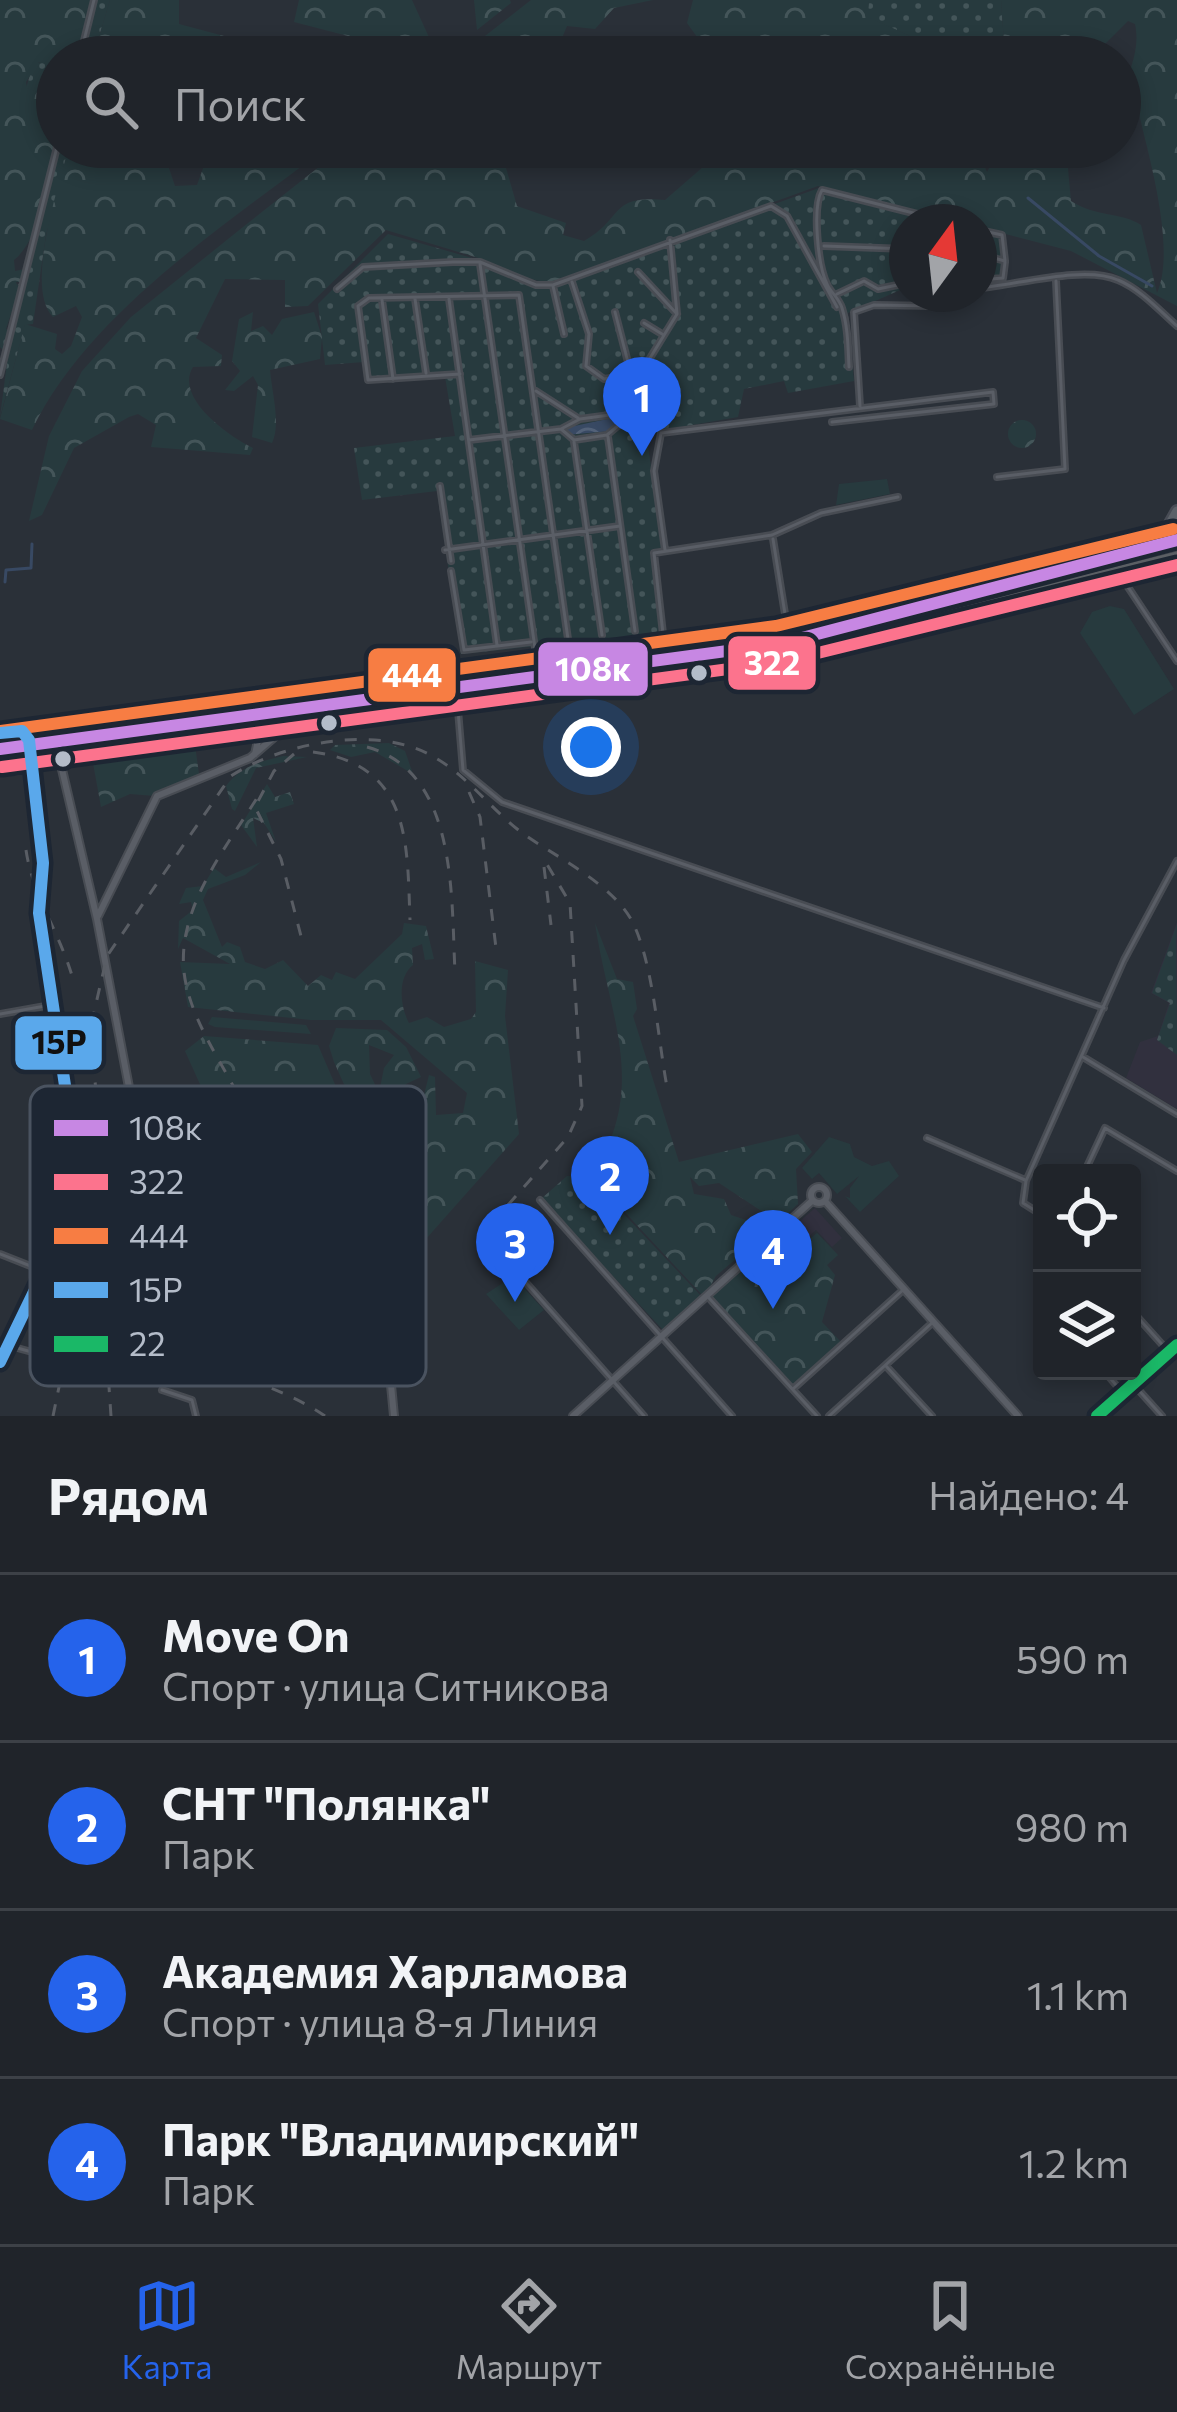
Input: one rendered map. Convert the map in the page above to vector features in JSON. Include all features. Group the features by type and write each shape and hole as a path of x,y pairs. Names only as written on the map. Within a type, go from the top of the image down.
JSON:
{"highway":[{"path":"238,721 298,718 812,647 1072,577 1177,543"},
{"path":"4,754 825,635 1072,577 1177,559"}],"main road":[{"path":"1153,547 1177,511"},
{"path":"1072,577 1177,543"},
{"path":"1072,577 1123,578 1177,559"}],"street":[{"path":"85,36 94,0"},
{"path":"0,376 52,168"},
{"path":"849,367 842,306 824,280 823,246 813,215 822,190 889,207"},
{"path":"337,289 363,267 479,262 536,285 553,285 771,206 788,216 803,254 837,307"},
{"path":"997,234 1002,235 1005,261 1003,278 997,278"},
{"path":"572,280 589,334 586,366 604,380 632,375 647,363 677,314 670,240"},
{"path":"823,246 889,246"},
{"path":"997,259 1005,261"},
{"path":"479,262 539,678"},
{"path":"638,272 677,314"},
{"path":"997,286 1087,274 1109,276 1132,287 1177,326"},
{"path":"835,295 864,281 878,289 889,287"},
{"path":"997,477 1066,469 1056,281"},
{"path":"553,285 564,334"},
{"path":"460,374 368,380 357,314 363,300 519,295 568,639"},
{"path":"449,297 496,645"},
{"path":"381,298 393,379"},
{"path":"415,298 426,376"},
{"path":"860,406 854,312 889,305"},
{"path":"615,312 632,375"},
{"path":"644,323 662,334"},
{"path":"532,389 580,419"},
{"path":"665,550 654,471 660,434 993,392 994,404 832,422"},
{"path":"468,440 561,429 580,419 617,414 619,425 608,435 574,440"},
{"path":"561,429 574,440 602,634"},
{"path":"608,435 635,631"},
{"path":"440,486 451,561"},
{"path":"652,662 665,652 654,553 772,535 821,513 898,496"},
{"path":"447,549 622,525"},
{"path":"772,535 784,614"},
{"path":"451,571 464,650 531,642"},
{"path":"1123,578 1124,590"},
{"path":"1123,578 1177,661"},
{"path":"129,1086 54,726 65,719 244,693 332,705"},
{"path":"253,757 259,736 238,721 256,708 254,696"},
{"path":"456,696 463,770 502,802 1104,1008"},
{"path":"97,919 157,796 253,757 298,718"},
{"path":"0,733 24,733 32,769 43,863 40,913 66,1086"},
{"path":"0,772 32,769"},
{"path":"1033,1209 1023,1203 1027,1181 1104,1008 1177,861"},
{"path":"93,900 107,897"},
{"path":"0,1014 54,1004"},
{"path":"1083,1057 1177,1114"},
{"path":"1088,1164 1105,1128 1177,1171"},
{"path":"927,1138 1027,1181"},
{"path":"813,1200 813,1190 820,1187 826,1191 825,1201"},
{"path":"540,1200 732,1416"},
{"path":"573,1416 813,1200 825,1201 1018,1416"},
{"path":"498,1251 644,1416"},
{"path":"0,1254 30,1265"},
{"path":"793,1389 904,1288"},
{"path":"707,1295 818,1416"},
{"path":"0,1362 30,1301"},
{"path":"1141,1321 1169,1352"},
{"path":"829,1416 933,1322"},
{"path":"8,1345 30,1351"},
{"path":"1097,1416 1177,1345"},
{"path":"885,1365 932,1416"},
{"path":"1112,1380 1123,1393"},
{"path":"1134,1384 1162,1416"},
{"path":"392,1386 394,1416"},
{"path":"162,1390 192,1400 196,1416"}],"shaded area":[{"path":"1177,922 1177,1109 1126,1078 1140,1042 1158,1036 1169,1003 1151,993"},
{"path":"815,1208 842,1238 832,1247 816,1230 790,1254 778,1240"}],"green space":[{"path":"0,0 91,0 82,36 36,36 36,67 26,82 27,88 36,92 36,168 51,168 34,231 14,260 15,271 25,269 21,282 16,282 19,290 0,347"},
{"path":"91,0 110,0 99,36 82,36"},
{"path":"110,0 179,0 179,24 224,36 99,36"},
{"path":"299,0 412,0 428,36 348,36 294,22"},
{"path":"474,0 510,0 511,3 477,30"},
{"path":"531,0 653,0 614,8 595,29 567,26 563,36 485,36"},
{"path":"693,0 869,0 868,17 910,36 696,36 687,23"},
{"path":"869,0 1001,0 1004,36 910,36 867,17"},
{"path":"1001,0 1177,0 1177,306 1071,251 997,232 997,204 889,204 818,186 550,283 515,276 485,260 386,230 308,306 285,307 285,280 225,279 196,338 222,355 221,366 193,367 189,379 197,403 218,425 253,448 250,455 151,447 156,425 138,414 74,448 42,515 29,521 49,436 82,371 131,317 318,168 506,168 517,206 566,223 563,235 584,241 625,205 665,200 702,168 985,168 987,172 989,168 1068,168 1071,201 1141,225 1157,293 1163,230 1141,122 1141,36 1136,36 1135,24 1128,21 1113,36 1004,36"},
{"path":"36,64 36,92 26,88"},
{"path":"49,168 64,168 46,235 33,324 25,325 0,417 8,355 0,347 4,329 10,330 19,290 14,288 21,282"},
{"path":"63,168 169,168 175,186 197,185 203,168 299,168 204,240 123,310 57,387 32,430 0,419 25,324 57,334 55,349 62,354 71,346 82,317 76,306 53,317 45,303 43,260"},
{"path":"819,188 889,206 889,295 848,313 854,381 788,393 784,381 744,389 738,417 646,433 663,548 650,551 662,633 461,654 437,491 362,500 354,448 455,436 445,377 367,382 364,362 325,365 318,304 388,234 486,262 536,284 554,283"},
{"path":"997,233 1002,234 1004,281 997,282"},
{"path":"253,312 251,331 263,326 272,335 282,319 314,312 322,337 320,359 270,370 276,418 272,443 252,437 258,385 253,376 234,391 225,390 240,371 232,361 239,319"},
{"path":"1022,420 1032,424 1036,434 1032,444 1022,448 1012,444 1008,434 1012,424"},
{"path":"887,479 890,494 836,505 839,484"},
{"path":"1110,606 1124,609 1174,689 1134,715 1080,633 1092,612"},
{"path":"841,607 846,620 801,630 790,622"},
{"path":"243,697 253,704 245,711 76,733 68,727"},
{"path":"389,743 405,751 413,774 375,752 351,757 330,750 335,745"},
{"path":"195,745 199,774 155,796 130,794 101,807 93,763"},
{"path":"283,756 307,757 256,768 235,811 232,809 226,786 232,779 252,766"},
{"path":"267,784 275,797 290,792 294,804 266,813 276,842 264,823 253,818 257,847 241,825"},
{"path":"261,862 245,875 208,889 203,900 222,947 227,942 240,947 245,962 265,969 283,960 308,986 321,975 332,980 336,972 355,979 402,934 404,923 426,926 434,959 425,960 422,944 412,948 413,965 404,977 402,993 409,1023 427,1017 444,1027 471,1019 476,1012 475,961 508,970 505,1016 519,1134 426,1239 429,1075 435,1077 436,1115 463,1113 467,1093 381,1020 311,1020 188,1007 180,962 230,964 183,938 178,949 179,921 193,910 191,902 179,904 186,888 203,886 214,868 226,877"},
{"path":"595,923 617,979 633,982 637,1009 633,1016 679,1162 798,1134 812,1152 796,1169 798,1204 778,1222 719,1183 699,1186 690,1177 694,1194 724,1199 731,1215 758,1224 759,1239 716,1276 704,1297 591,1176 609,1144 622,1082"},
{"path":"1177,924 1177,1055 1157,1040 1170,1003 1152,993"},
{"path":"212,1017 306,1025 311,1034 215,1027 208,1024"},
{"path":"336,1028 387,1030 406,1047 421,1077 380,1086 384,1068 394,1055 369,1045 370,1074 376,1086 345,1086 329,1046"},
{"path":"204,1036 318,1045 336,1086 201,1086 185,1051"},
{"path":"829,1137 850,1144 854,1157 872,1166 889,1161 899,1176 860,1212 845,1196 850,1198 850,1188 859,1176 837,1194 819,1173 812,1179 802,1168"},
{"path":"567,1176 589,1177 702,1297 664,1331 541,1199"},
{"path":"817,1233 838,1255 827,1265 835,1275 822,1322 841,1342 792,1386 708,1295 773,1238 790,1256"},
{"path":"513,1276 544,1310 519,1330 486,1294"}],"water":[{"path":"612,418 616,424 611,431 565,435 565,428"}],"waterway":[{"path":"1028,198 1099,256 1152,286"},
{"path":"5,582 6,570 31,568 32,544"}],"railway":[{"path":"95,1086 89,1034 107,956 231,776 304,746 359,740 386,741 434,757 513,826 598,884 623,908 646,959 668,1092"},
{"path":"367,747 397,761 419,782 434,809 449,874 455,972"},
{"path":"313,752 345,760 369,773 386,791 404,836 410,920"},
{"path":"294,754 274,771 255,807 281,859 302,940"},
{"path":"469,792 480,817 496,948"},
{"path":"233,1086 195,1012 183,959 186,934 203,886 257,798"},
{"path":"26,850 74,983"},
{"path":"508,1205 568,1137 582,1106 570,903 542,856"},
{"path":"544,867 551,925"},
{"path":"53,1416 59,1386"},
{"path":"109,1386 111,1416"},
{"path":"265,1386 325,1416"}],"transit line":[{"name":"444","path":"0,731 776,626 1173,529"},
{"name":"108к","path":"0,749 779,644 1177,540"},
{"name":"322","path":"2,767 781,662 1177,565"},
{"name":"15Р","path":"0,733 22,731 29,740 43,863 39,913 65,1086"},
{"name":"15Р","path":"0,1362 30,1300"},
{"name":"22","path":"1097,1416 1177,1345"}],"place":[{"name":"Move On","path":"642,456"},
{"name":"СНТ \"Полянка\"","path":"610,1235"},
{"name":"Академия Харламова","path":"515,1302"},
{"name":"Парк \"Владимирский\"","path":"773,1309"}]}
